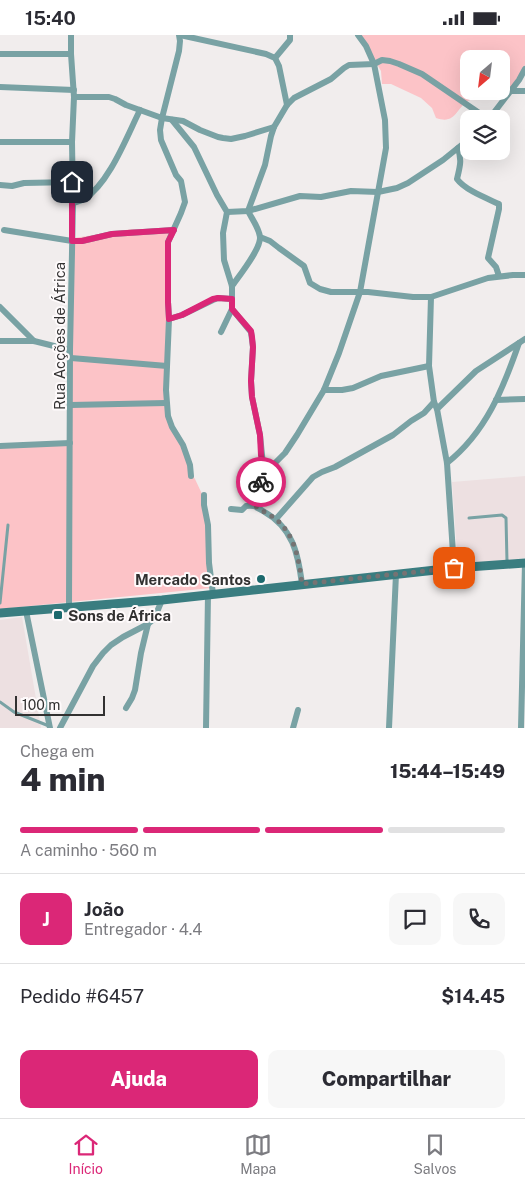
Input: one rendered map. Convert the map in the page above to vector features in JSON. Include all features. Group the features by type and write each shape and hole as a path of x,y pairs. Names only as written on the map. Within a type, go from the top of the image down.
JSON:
{"main road":[{"path":"0,613 162,600 454,568 525,563"}],"street":[{"name":"Rua Acções de África","path":"69,607 72,142 74,97 71,35"},
{"path":"191,476 187,455 172,427 166,403 169,319 168,242 185,202 181,181 176,175 161,140 160,130 179,51 180,35 266,54 275,58 279,66 288,105"},
{"path":"275,58 286,46 290,35"},
{"path":"264,474 285,453 324,390 360,292 386,148 385,120 374,64 366,46 358,35"},
{"path":"0,54 71,53"},
{"path":"232,286 249,263 259,243 260,237 248,211 265,165 274,127 294,98 331,79 349,65 374,64 382,60 390,61 422,73 476,110"},
{"path":"496,110 525,69"},
{"path":"0,87 74,90"},
{"path":"511,91 525,91"},
{"path":"74,97 110,97 162,118 183,121 200,130 223,138 231,139 245,136 274,127"},
{"path":"73,203 83,200 106,176 140,110"},
{"path":"172,120 194,147 216,195 227,213 223,233 224,260 232,286 232,309 221,332"},
{"path":"0,142 72,142"},
{"path":"227,213 248,211 300,196 321,197 351,191 378,192 397,188 408,183 458,148 461,163 456,179 478,194 499,204 495,232 488,259 496,267 499,276"},
{"path":"0,185 72,182"},
{"path":"4,230 82,241 112,234 174,230"},
{"path":"260,237 270,241 304,266 310,283 320,289 331,292 431,297 488,278 525,275"},
{"path":"431,297 429,366 447,463 454,568"},
{"path":"169,319 182,315 213,299 232,299"},
{"path":"0,307 34,341"},
{"path":"232,309 251,331 252,337 252,397 260,435 264,474 254,505"},
{"path":"0,341 34,341 70,350"},
{"path":"447,463 457,455 483,425 522,341"},
{"path":"276,519 313,477 393,435 435,405 476,371 522,341"},
{"path":"71,358 167,366"},
{"path":"324,390 353,388 381,376 429,366"},
{"path":"496,400 525,399"},
{"path":"71,405 166,403"},
{"path":"0,446 70,443"},
{"path":"204,495 208,525 210,594 206,728"},
{"path":"232,509 242,509 246,506 254,505 276,519 289,534 294,545 302,584"},
{"path":"522,728 525,563"},
{"path":"389,728 396,574"},
{"path":"60,728 93,666 102,653 123,637 154,619 162,600"},
{"path":"26,611 50,727"},
{"path":"126,708 135,690 148,623"},
{"path":"293,728 298,710"}],"lane":[{"path":"469,518 505,516 507,564"},
{"path":"0,603 8,525"},
{"path":"0,702 14,712 50,727"}],"shaded area":[{"path":"360,35 525,35 525,65 515,85 510,90 510,50 460,50 460,100 470,100 452,118 443,120 436,118 432,108 421,98 391,84 382,84 381,71"},
{"path":"132,229 171,232 168,410 192,475 202,494 211,588 0,609 0,443 68,445 74,238"},
{"path":"525,476 525,558 458,567 452,482"},
{"path":"22,617 41,728 0,728 0,620"}],"way so far":[{"path":"261,482 254,505 276,519 289,534 298,558 302,584 454,568"}],"place":[{"name":"Mercado Santos","path":"261,579"},
{"name":"Sons de África","path":"58,615"}],"route":[{"path":"72,182 72,241 82,241 112,234 174,230 168,242 167,251 169,319 182,315 213,299 232,299 232,309 251,331 252,337 251,381 264,474 261,482"}]}
